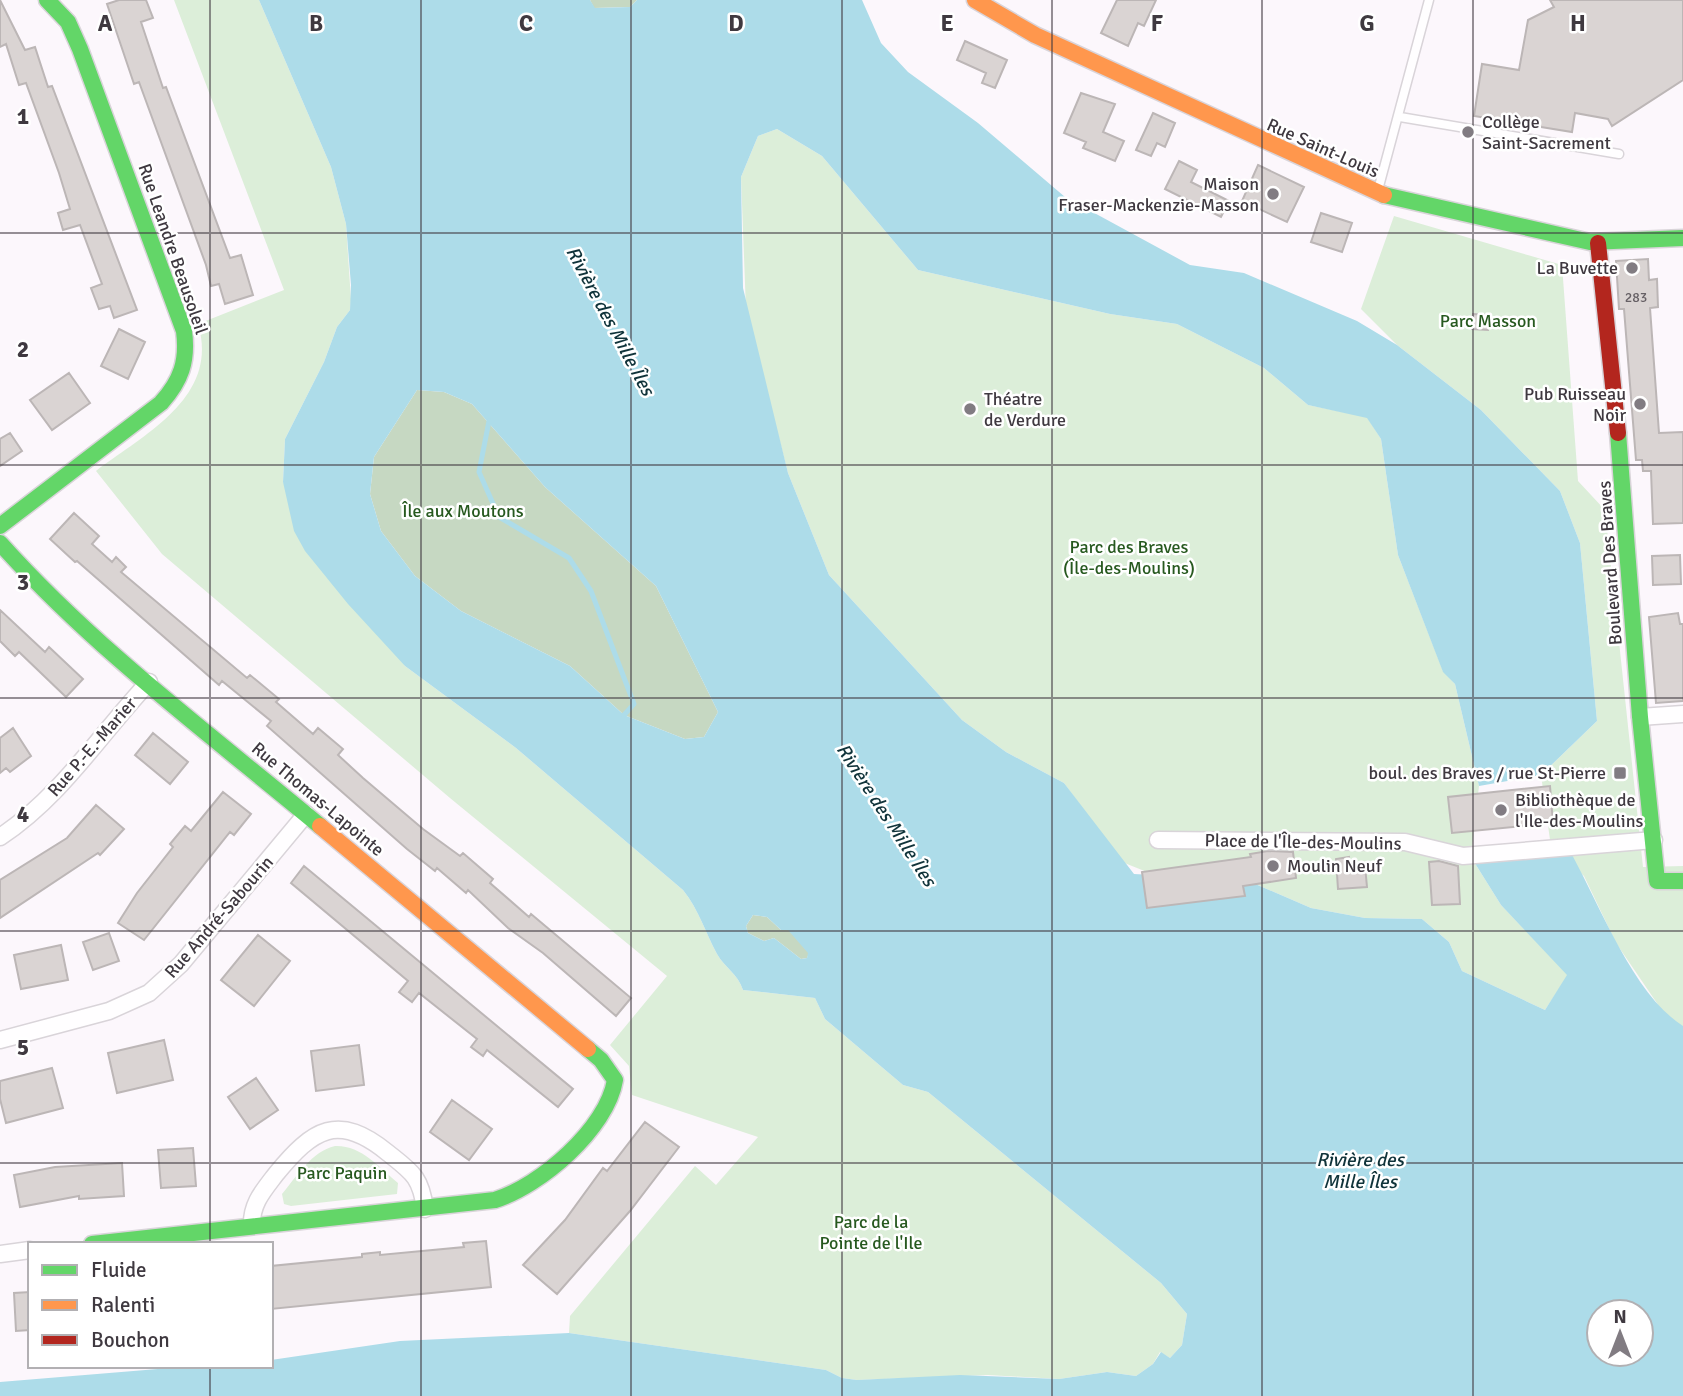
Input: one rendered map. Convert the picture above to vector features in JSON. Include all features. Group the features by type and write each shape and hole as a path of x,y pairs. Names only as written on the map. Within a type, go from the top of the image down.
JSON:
{"street":[{"name":"Rue Leandre Beausoleil","path":"0,526 161,403 180,382 187,358 184,331 77,41 68,22 47,0"},
{"name":"Rue Saint-Louis","path":"975,0 1056,45 1377,193 1598,243 1683,238"},
{"name":"Boulevard Des Braves","path":"1598,243 1625,496 1640,717 1657,881 1683,881"},
{"name":"Rue Thomas-Lapointe","path":"0,543 42,590 601,1060 615,1080 613,1097 564,1157 530,1186 495,1200 425,1209"},
{"name":"Rue P.-E.-Marier","path":"0,836 28,817 60,786 149,682"},
{"path":"1640,717 1683,714"},
{"name":"Rue André-Sabourin","path":"0,1040 109,1011 149,993 181,964 306,814"},
{"name":"Place de l'Île-des-Moulins","path":"1158,840 1405,842 1463,856 1654,840"},
{"path":"110,1242 425,1209 421,1185 411,1171 364,1135 337,1130 310,1138 294,1153 256,1201 252,1226"},
{"path":"0,1254 28,1250"}],"lane":[{"path":"1377,193 1400,117 1429,0"},
{"path":"1400,117 1619,153"}],"green space":[{"name":"Parc de la Pointe de l'Ile","path":"174,0 259,0 331,167 346,224 350,310 337,327 324,362 285,439 283,482 405,666 516,748 683,890 698,913 717,954 743,990 815,998 825,1019 903,1085 928,1092 1161,1283 1187,1314 1182,1345 1170,1358 1160,1352 1153,1364 1136,1376 1107,1372 1059,1379 988,1375 857,1380 842,1378 826,1370 569,1333 570,1316 695,1166 716,1185 758,1137 632,1095 629,1066 610,1045 667,976 450,798 162,554 96,471 156,427 174,411 188,393 198,373 202,350 198,324 284,290"},
{"path":"590,0 637,0 630,7 594,8"},
{"name":"Parc des Braves (Île-des-Moulins)","path":"777,129 822,156 918,270 1110,314 1177,324 1264,368 1308,405 1367,417 1381,439 1398,555 1443,671 1455,684 1479,786 1471,857 1501,905 1568,975 1545,1010 1462,971 1449,942 1422,919 1365,918 1311,908 1246,880 1152,874 1122,862 1064,783 1006,752 962,720 829,575 788,473 746,310 741,177 758,136"},
{"name":"Parc Masson","path":"1394,216 1562,265 1578,481 1605,510 1643,867 1683,866 1683,1027 1665,1015 1616,943 1584,876 1551,847 1541,775 1597,721 1580,543 1560,491 1481,410 1397,345 1361,309"},
{"name":"Île aux Moutons","path":"417,390 444,392 472,404 545,487 656,586 718,712 704,737 685,739 624,715 570,666 461,611 415,576 381,531 370,494 374,457"},
{"path":"753,915 767,917 781,930 788,929 809,953 807,958 801,959 774,938 764,941 748,933 746,926"},
{"name":"Parc Paquin","path":"335,1146 353,1149 369,1158 398,1183 397,1194 291,1206 284,1204 282,1194 306,1165 319,1153"}],"water":[{"name":"Rivière des Mille Îles","path":"259,0 590,0 595,8 630,7 637,0 862,0 881,43 908,72 978,123 1065,197 1190,265 1244,273 1357,321 1397,345 1481,410 1560,491 1580,543 1597,721 1541,775 1479,786 1455,684 1443,672 1398,555 1381,439 1367,418 1308,405 1264,368 1177,324 1110,314 918,270 822,156 777,129 758,136 741,177 743,288 788,473 829,575 962,720 1006,752 1064,783 1134,874 1246,880 1311,908 1365,918 1422,919 1449,942 1462,971 1545,1010 1567,975 1501,905 1471,857 1567,846 1632,969 1664,1011 1683,1026 1683,1396 0,1396 0,1382 170,1368 273,1368 273,1360 400,1341 569,1333 826,1370 842,1378 857,1380 960,1375 1059,1379 1107,1372 1136,1376 1153,1364 1161,1352 1170,1358 1182,1345 1187,1314 1161,1283 928,1092 903,1085 825,1019 815,998 743,990 717,954 698,913 683,890 516,748 405,666 348,604 305,551 294,531 283,482 285,439 324,362 337,327 350,310 351,285 346,224 331,167","holes":["417,390 444,392 472,404 545,487 656,586 718,712 704,737 685,739 624,715 570,666 461,611 415,576 381,531 370,494 374,457","753,915 767,917 781,930 788,930 808,953 807,958 801,959 774,938 764,941 748,933 746,926"]}],"building":[{"path":"0,0 25,50 35,47 48,87 52,86 137,310 114,318 110,306 99,309 91,288 102,284 80,225 63,230 58,213 70,209 59,173 26,83 19,85 6,44 0,47"},
{"path":"119,0 146,0 153,18 141,22 163,88 166,87 230,258 241,255 253,295 225,304 219,284 211,286 206,265 139,82 134,84 107,4"},
{"path":"1117,0 1156,0 1144,26 1138,23 1128,46 1101,33"},
{"path":"1550,0 1683,0 1683,80 1612,126 1608,119 1575,113 1572,132 1474,116 1482,64 1519,70 1528,20 1554,7"},
{"path":"965,41 1007,60 995,88 982,83 986,73 957,60"},
{"path":"1081,93 1115,104 1103,132 1124,141 1115,161 1083,148 1086,142 1064,133"},
{"path":"1153,113 1175,123 1165,147 1157,143 1151,156 1136,150"},
{"path":"1179,161 1197,170 1191,182 1229,201 1221,217 1165,189"},
{"name":"Maison Fraser-Mackenzie-Masson","path":"1258,165 1304,187 1287,222 1242,201"},
{"path":"1321,213 1352,223 1342,252 1311,242"},
{"path":"1648,259 1649,280 1657,279 1658,307 1650,308 1659,433 1683,432 1683,523 1653,524 1651,471 1643,471 1642,460 1636,460 1624,309 1619,309 1616,261"},
{"path":"1473,314 1489,315 1488,330 1472,329"},
{"path":"119,329 145,342 128,379 101,366"},
{"path":"69,373 90,403 52,430 30,400"},
{"path":"10,433 22,451 0,466 0,439"},
{"path":"74,513 99,536 92,544 112,562 116,557 126,567 121,572 247,678 250,675 279,699 276,702 313,734 318,728 343,749 338,755 363,778 423,829 460,856 463,853 493,879 490,883 529,917 531,914 631,998 616,1016 543,953 508,928 468,890 466,893 437,868 435,871 407,849 267,726 271,721 222,681 219,685 50,539"},
{"path":"1680,555 1681,584 1653,585 1652,556"},
{"path":"0,610 45,652 49,647 83,679 66,697 19,652 15,656 0,641"},
{"path":"1678,613 1680,624 1683,624 1683,701 1656,703 1649,617"},
{"path":"13,728 31,756 10,772 6,768 0,773 0,738"},
{"path":"153,733 188,762 170,784 135,755"},
{"name":"Bibliothèque de l'Ile-des-Moulins","path":"1550,786 1553,823 1452,833 1448,797"},
{"path":"223,792 251,814 234,835 230,832 144,940 118,923 137,893 173,847 170,844 185,826 191,831"},
{"path":"96,805 124,829 100,855 98,853 0,918 0,880 67,838"},
{"path":"1268,851 1293,852 1296,878 1243,886 1245,896 1147,908 1142,872 1251,857 1250,854"},
{"path":"1349,857 1350,867 1365,866 1367,887 1338,889 1336,859"},
{"path":"1439,861 1458,866 1460,904 1432,905 1429,862"},
{"path":"304,866 573,1089 558,1107 487,1050 483,1056 471,1047 477,1039 419,993 412,1002 399,992 408,981 291,883"},
{"path":"109,933 119,961 93,970 83,942"},
{"path":"258,935 290,961 254,1006 221,980"},
{"path":"61,945 68,980 21,989 14,955"},
{"path":"164,1040 173,1080 117,1093 108,1053"},
{"path":"359,1045 364,1085 316,1091 311,1051"},
{"path":"52,1068 63,1108 6,1123 0,1099 0,1081"},
{"path":"256,1078 278,1110 250,1129 228,1097"},
{"path":"452,1100 492,1129 469,1160 430,1132"},
{"path":"645,1122 679,1147 630,1211 557,1294 523,1265 565,1220 603,1168 607,1171"},
{"path":"193,1148 196,1186 161,1188 158,1150"},
{"path":"122,1163 124,1196 79,1199 79,1196 20,1207 14,1175 55,1167"},
{"path":"486,1241 491,1287 273,1309 273,1266 362,1257 362,1254 380,1252 380,1255 464,1247 463,1243"},
{"path":"28,1292 28,1330 16,1331 14,1293"}],"waterway":[{"path":"489,421 479,472 499,517 569,558 591,591 634,704 624,715"}],"traffic: fast":[{"path":"0,526 161,403 174,387 182,370 185,352 184,331 80,49 68,22 47,0"},
{"path":"1384,195 1590,242 1683,238"},
{"path":"1618,433 1640,717 1657,881 1683,881"},
{"path":"0,543 114,655 320,826"},
{"path":"110,1242 495,1200 513,1193 551,1169 569,1153 585,1136 609,1099 615,1080 601,1060 588,1049"}],"traffic: slow":[{"path":"975,0 1035,35 1384,195"},
{"path":"320,826 588,1049"}],"traffic: jam":[{"path":"1598,243 1618,433"}],"place":[{"name":"Collège Saint-Sacrement","path":"1468,132"},
{"name":"Maison Fraser-Mackenzie-Masson","path":"1273,194"},
{"name":"La Buvette","path":"1632,268"},
{"name":"Pub Ruisseau Noir","path":"1640,404"},
{"name":"Théatre de Verdure","path":"970,409"},
{"name":"boul. des Braves / rue St-Pierre","path":"1620,773"},
{"name":"Bibliothèque de l'Ile-des-Moulins","path":"1501,810"},
{"name":"Moulin Neuf","path":"1273,866"}]}
